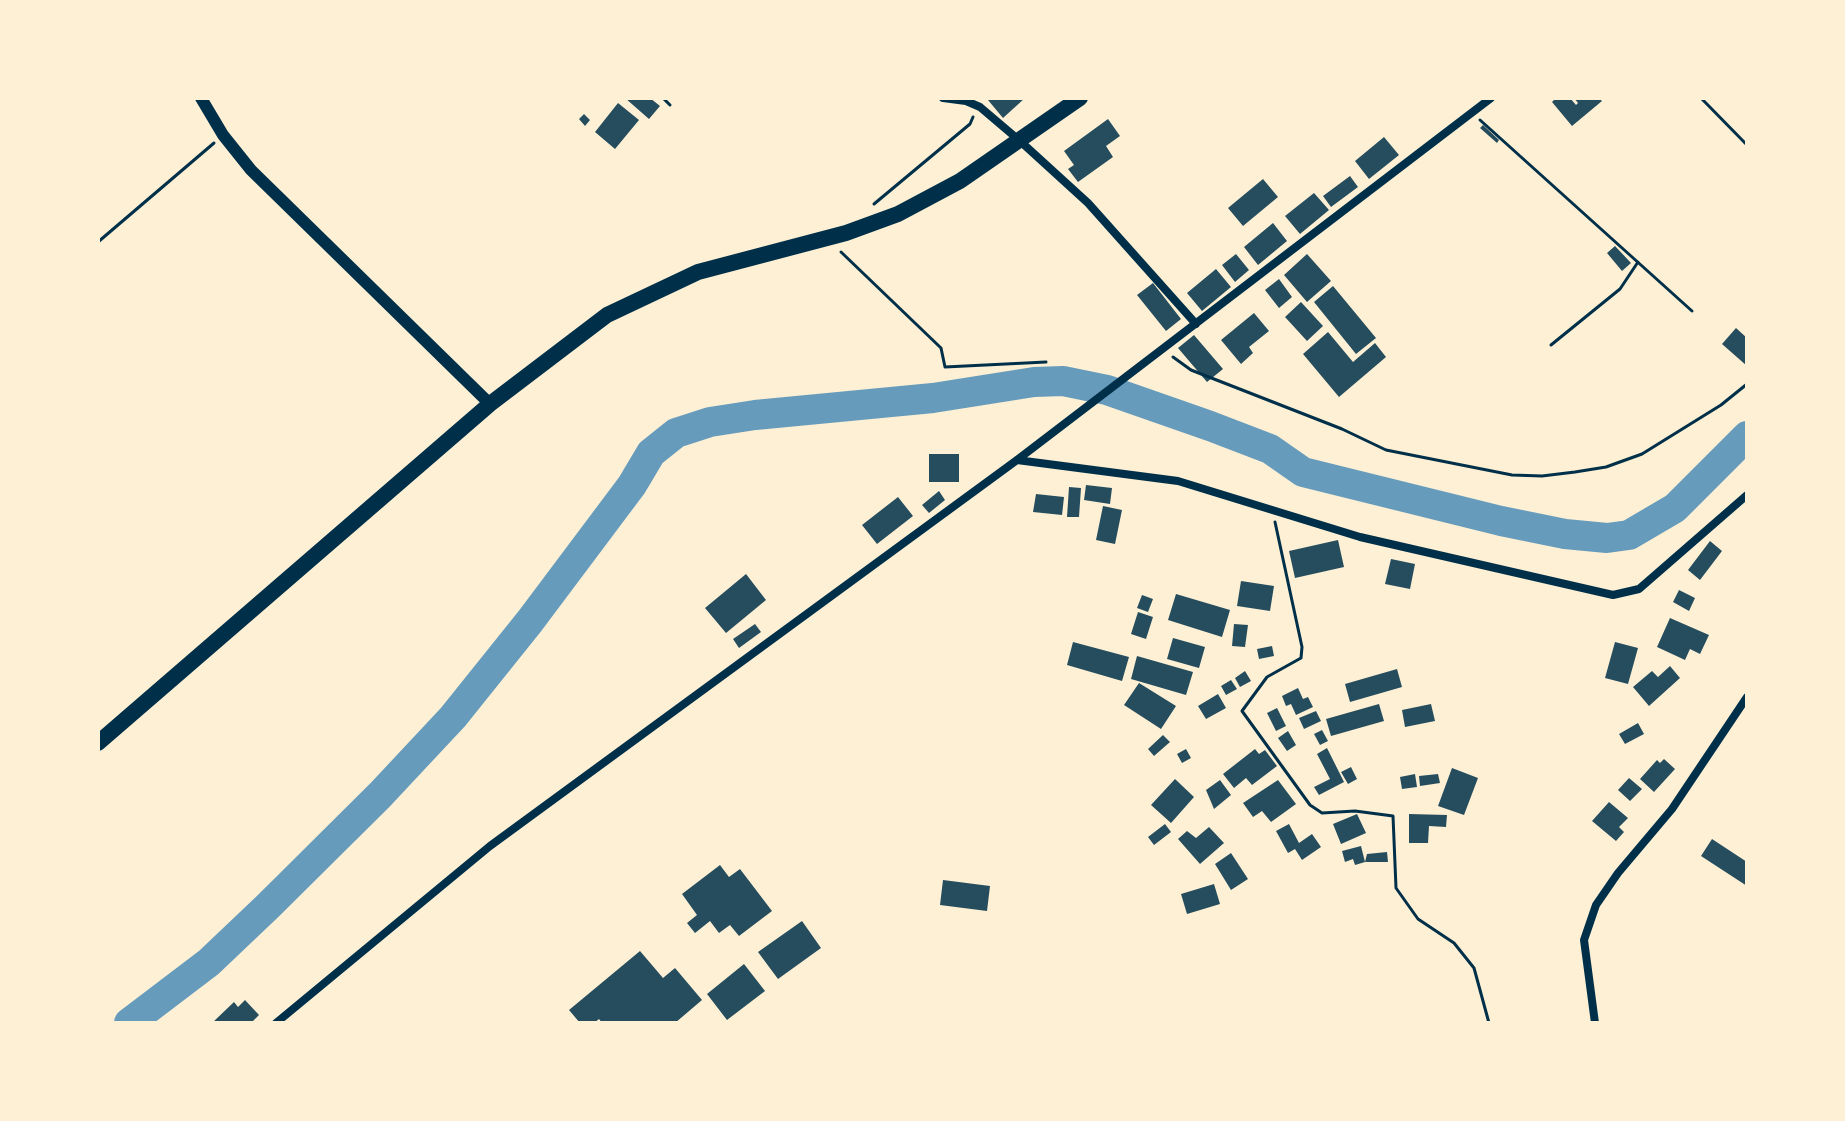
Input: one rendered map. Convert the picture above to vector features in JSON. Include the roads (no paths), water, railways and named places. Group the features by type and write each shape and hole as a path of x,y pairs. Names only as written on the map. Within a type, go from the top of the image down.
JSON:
{"main road":[{"path":"98,743 490,404 607,315 698,272 861,228 898,214 960,181 1080,98"}],"street":[{"path":"201,98 223,135 251,170 490,404"},
{"path":"943,98 966,101 978,107 1020,141 1088,203 1196,324"},
{"path":"276,1023 490,846 1017,460 1491,98"},
{"path":"1017,460 1178,481 1360,537 1613,595 1639,589 1747,495"},
{"path":"1595,1023 1584,940 1596,905 1618,873 1672,809 1747,697"}],"waterway":[{"path":"129,1023 208,963 380,795 453,717 530,621 632,485 651,453 676,433 710,422 755,415 933,398 1034,382 1063,381 1107,390 1210,426 1270,449 1303,472 1501,521 1565,534 1607,538 1629,535 1675,508 1747,436"}]}
